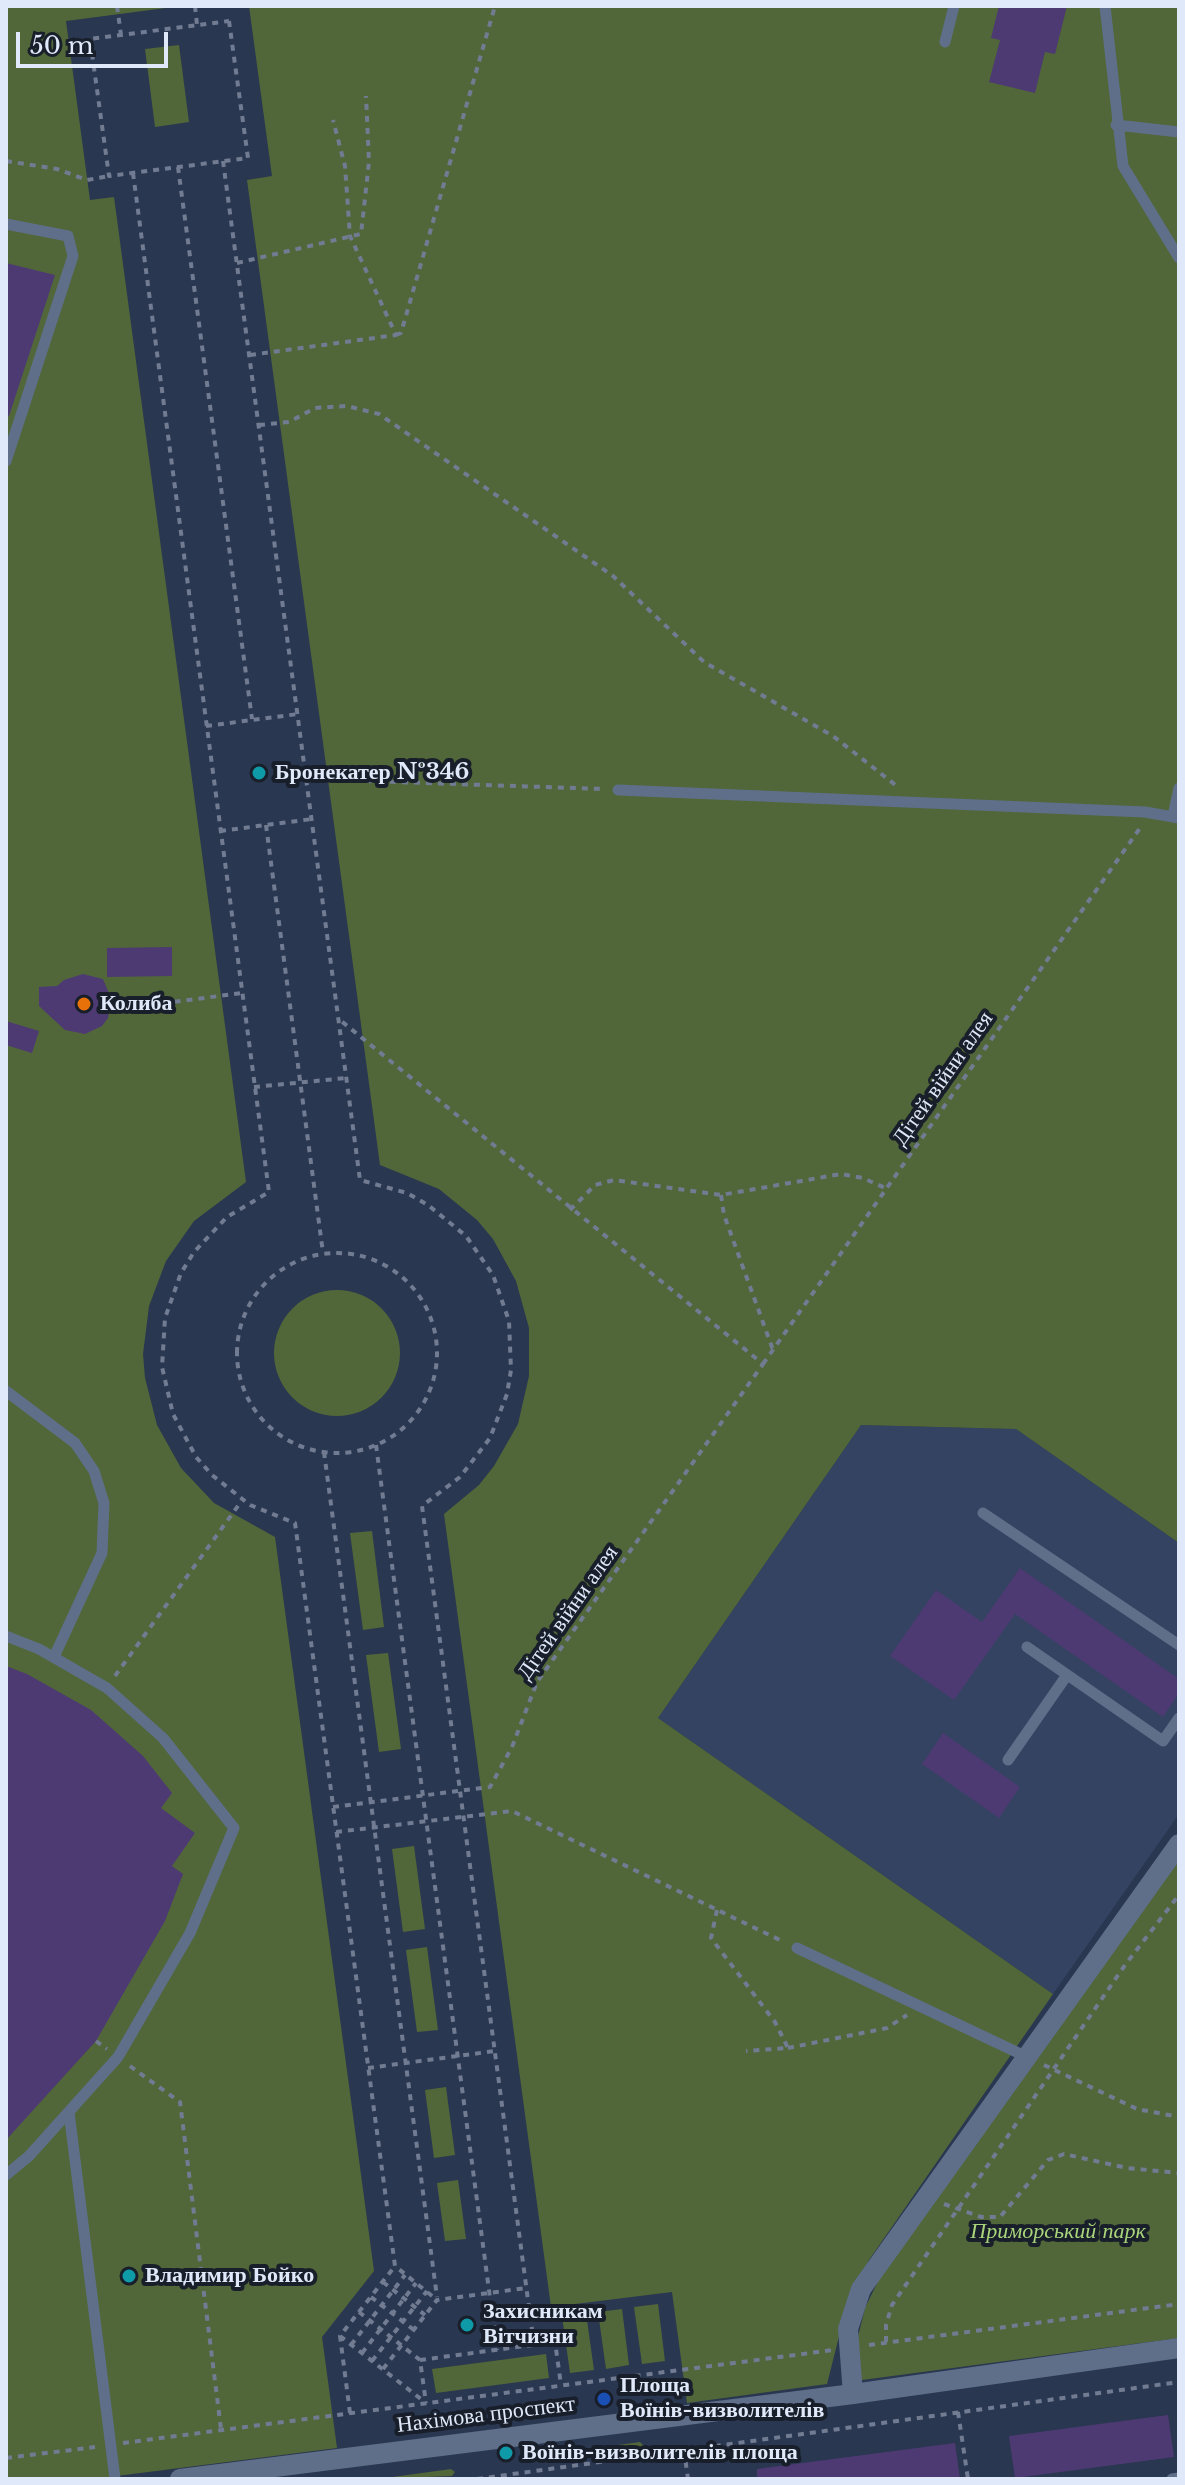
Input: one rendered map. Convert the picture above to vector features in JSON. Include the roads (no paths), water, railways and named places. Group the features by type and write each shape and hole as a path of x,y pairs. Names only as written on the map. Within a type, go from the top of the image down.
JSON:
{"main road":[{"path":"853,2394 847,2348 852,2310 861,2289 1179,1844"},
{"name":"Нахімова проспект","path":"180,2479 853,2394 1179,2348"}],"lane":[{"path":"945,42 954,6"},
{"path":"1105,6 1123,166 1179,258"},
{"path":"1116,125 1179,132"},
{"path":"6,224 68,236 73,256 6,461"},
{"path":"618,790 1150,813 1176,817 1179,788"},
{"path":"6,1391 75,1443 94,1471 104,1503 102,1553 54,1657"},
{"path":"983,1513 1179,1645"},
{"path":"6,1636 54,1657 107,1688 163,1738 234,1828 190,1933 118,2057 6,2175"},
{"path":"1027,1647 1163,1741 1179,1718"},
{"path":"1008,1760 1067,1675"},
{"path":"797,1948 1027,2057"},
{"path":"69,2112 115,2479"},
{"path":"1172,2479 1179,2478"}],"place":[{"name":"Бронекатер №346","path":"259,773"},
{"name":"Колиба","path":"84,1004"},
{"name":"Владимир Бойко","path":"129,2276"},
{"name":"Захисникам Вітчизни","path":"467,2325"},
{"name":"Площа Воїнів-визволителів","path":"604,2399"},
{"name":"Воїнів-визволителів площа","path":"506,2453"}],"park label":[{"name":"Приморський парк","path":"1058,2232"}]}
